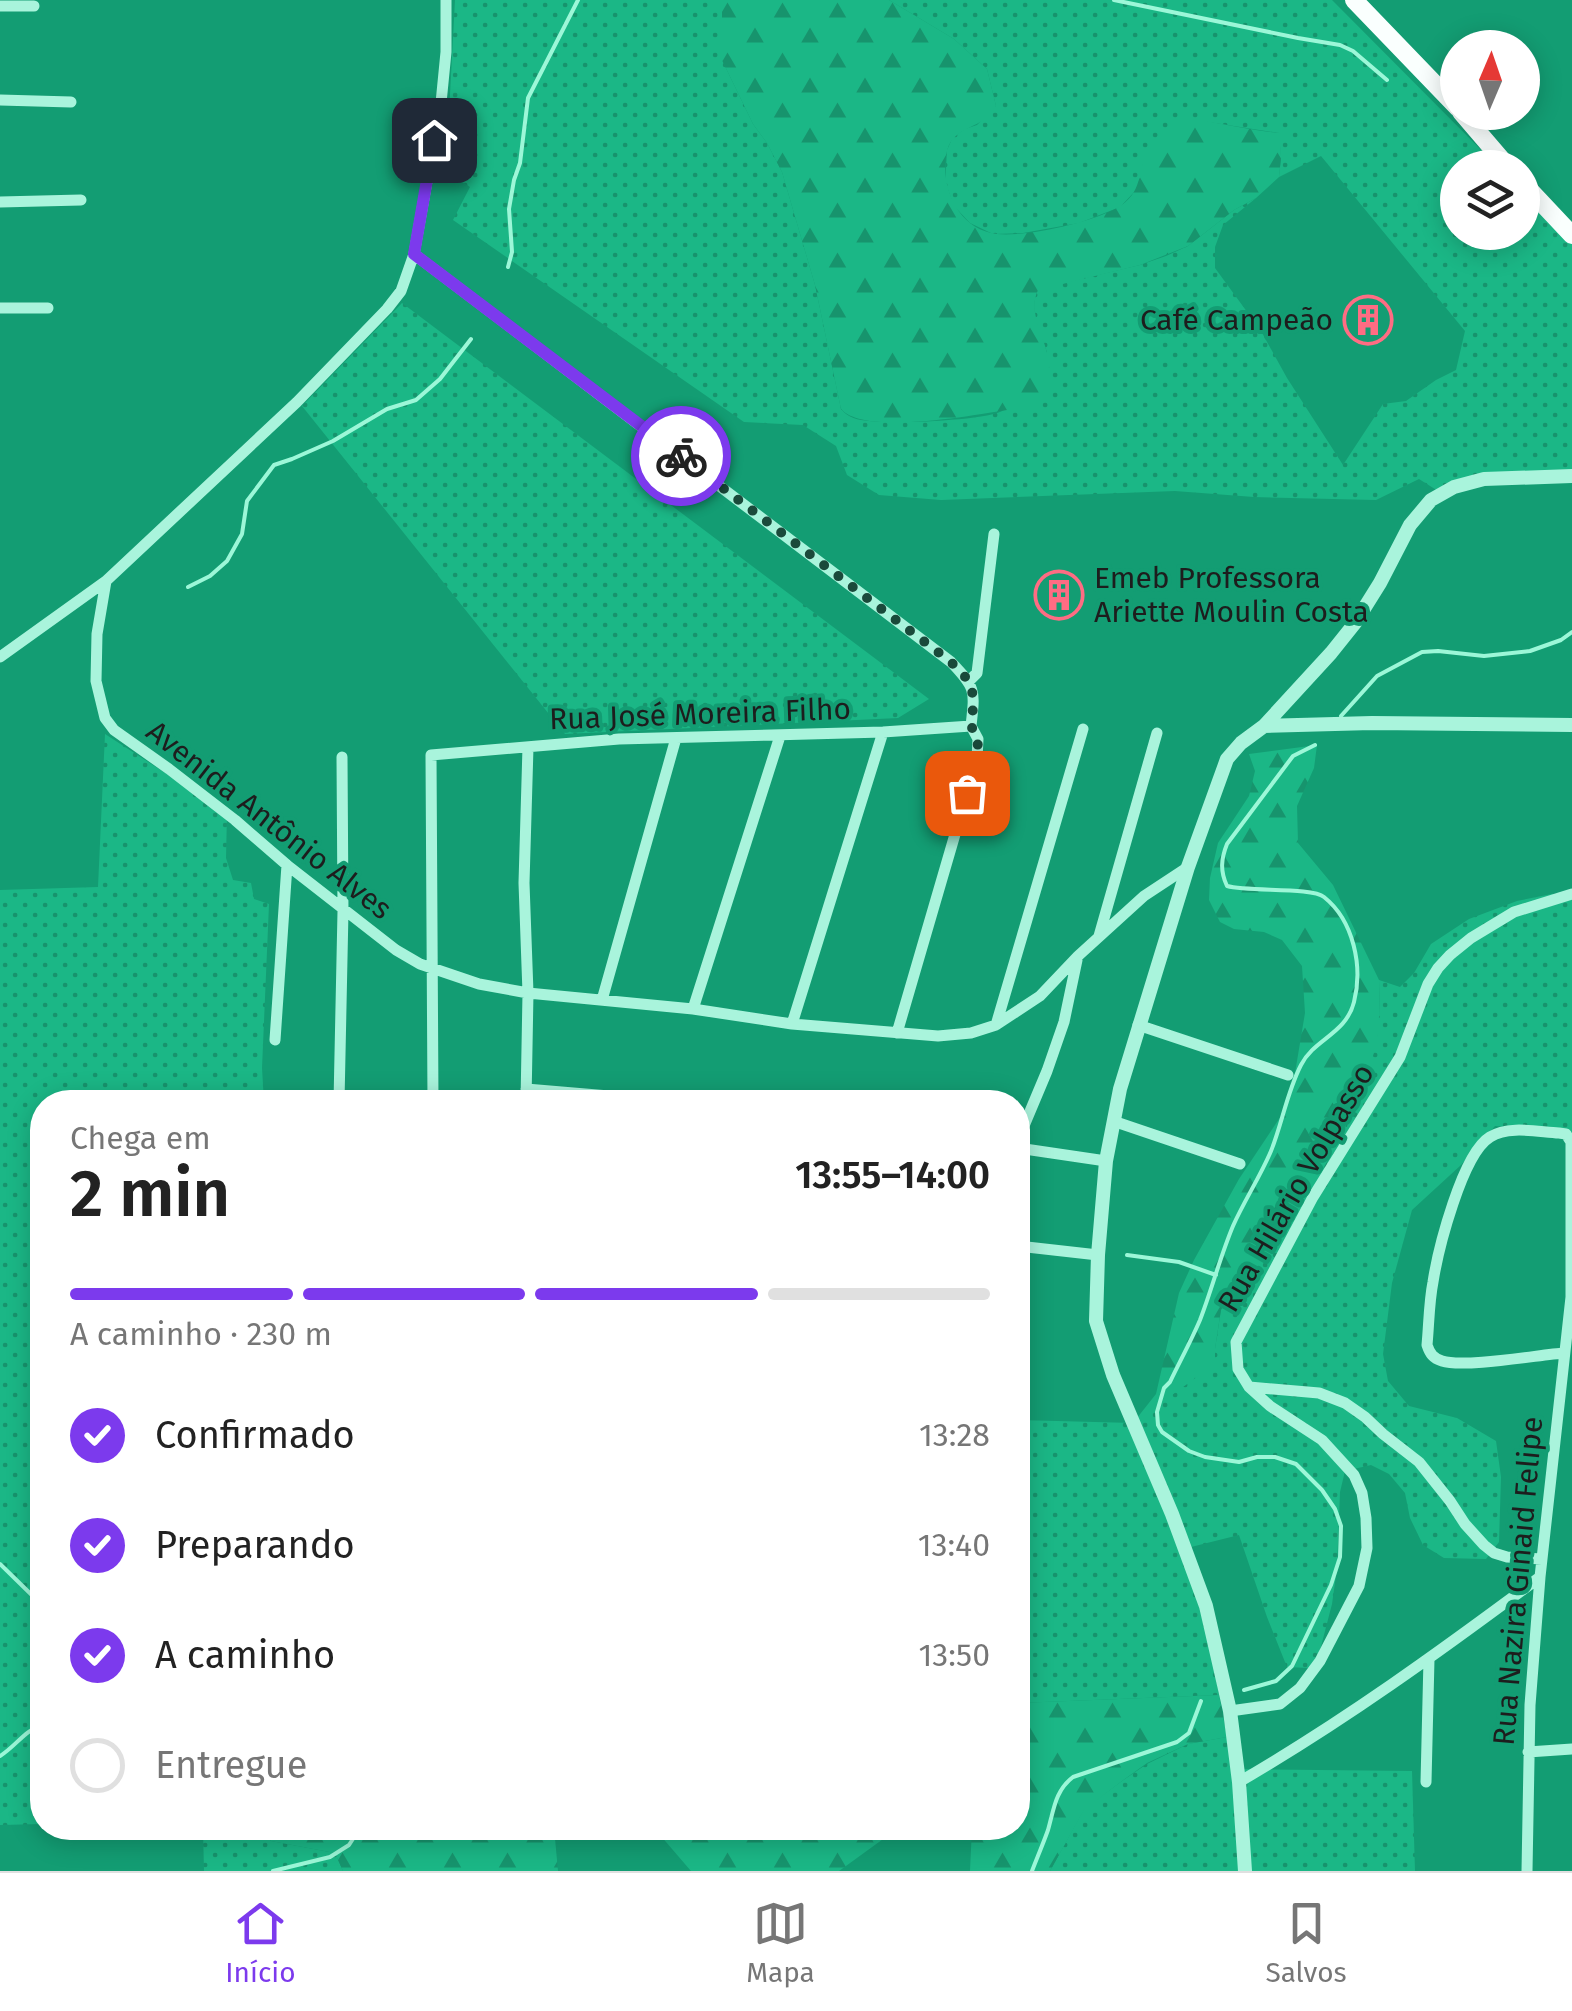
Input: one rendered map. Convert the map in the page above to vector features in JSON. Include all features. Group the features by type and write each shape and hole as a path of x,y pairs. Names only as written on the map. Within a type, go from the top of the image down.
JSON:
{"highway":[{"path":"1354,0 1440,90"},
{"path":"1476,130 1493,150"},
{"path":"1540,201 1572,235"}],"street":[{"path":"0,657 106,581 297,402 401,291 414,254 441,103 446,0"},
{"path":"0,6 34,6"},
{"path":"0,100 71,102"},
{"path":"0,202 80,200"},
{"path":"414,254 951,662 969,681 974,699 971,726 978,739 977,759 896,1032"},
{"path":"0,308 48,308"},
{"path":"1245,1871 1230,1712 1206,1606 1096,1322 1098,1255 1112,1121 1138,1024 1227,759 1264,726 1331,654 1380,583 1410,525 1431,500 1484,479 1572,476"},
{"path":"969,681 977,673 994,534"},
{"name":"Avenida Antônio Alves","path":"106,581 97,634 96,681 105,718 114,730 235,820 287,866 396,950 433,969 479,984 792,1024 938,1036 971,1033 996,1026 1040,996 1144,896 1188,867"},
{"path":"1264,726 1572,724"},
{"name":"Rua José Moreira Filho","path":"433,969 431,754 619,739 971,726"},
{"path":"996,1026 1083,728"},
{"path":"792,1024 883,732"},
{"path":"1099,936 1157,733"},
{"path":"693,1010 780,736"},
{"path":"602,1000 676,738"},
{"path":"526,1090 524,896 528,747"},
{"path":"339,1090 342,757"},
{"path":"275,1040 287,866"},
{"name":"Rua Hilário Volpasso","path":"1249,1387 1238,1369 1236,1342 1313,1197 1400,1057 1428,984 1450,955 1471,938 1514,912 1572,894"},
{"path":"1030,1111 1064,1022 1078,956"},
{"path":"433,969 433,1090"},
{"path":"1138,1024 1288,1075"},
{"path":"1112,1121 1240,1164"},
{"name":"Rua Nazira Ginaid Felipe","path":"1527,1871 1528,1752 1540,1577 1572,1297 1569,1137 1510,1130 1494,1134 1484,1140 1459,1186 1438,1253 1427,1345 1436,1359 1455,1363 1564,1353"},
{"path":"1030,1150 1106,1161"},
{"path":"1030,1247 1098,1255"},
{"path":"1249,1387 1319,1393 1345,1403 1419,1462 1484,1546 1507,1557 1542,1558"},
{"path":"1230,1712 1280,1704 1300,1688 1320,1661 1359,1586 1367,1548 1362,1494 1354,1475 1322,1440 1270,1406 1249,1387"},
{"path":"1557,1416 1572,1414"},
{"path":"1238,1782 1308,1742 1540,1577"},
{"path":"1426,1782 1429,1659"},
{"path":"1528,1752 1572,1749"}],"green space":[{"path":"455,0 722,0 722,60 782,172 815,285 841,409 847,415 880,422 939,421 1004,410 1047,352 1035,313 1038,289 1166,256 1188,246 1256,198 1223,225 1215,247 1215,268 1261,331 1343,465 1383,404 1406,401 1456,370 1465,331 1321,156 1279,177 1279,133 1183,118 1149,147 1138,188 1120,207 1079,223 993,234 970,223 954,206 946,184 947,150 953,137 977,125 996,106 987,69 954,39 889,0 1332,0 1440,109 1440,130 1461,130 1481,150 1440,150 1440,250 1540,250 1540,210 1572,243 1572,472 1438,491 1419,479 1376,500 1175,491 941,500 879,495 847,475 836,446 803,425 744,422 453,220 470,187 446,171"},
{"path":"722,0 889,0 954,39 987,69 996,106 991,114 956,136 945,164 954,204 983,231 1041,231 1075,224 1117,208 1132,196 1151,143 1183,117 1280,133 1279,177 1188,246 1140,265 1038,290 1035,313 1047,353 1051,386 1034,406 920,422 854,417 841,409 815,285 782,172 722,60"},
{"path":"402,303 929,699 898,718 565,734 302,406"},
{"path":"105,734 227,813 226,858 233,880 251,883 254,899 269,904 263,1090 30,1090 30,1824 0,1825 0,890 98,887"},
{"path":"1317,745 1314,768 1297,806 1298,843 1333,885 1379,980 1377,1042 1362,1094 1298,1220 1246,1275 1221,1309 1215,1364 1133,1423 1156,1394 1179,1293 1194,1260 1239,1179 1283,1113 1295,1073 1305,1013 1302,966 1282,940 1220,922 1209,900 1218,843 1249,796 1255,771 1249,754"},
{"path":"1572,890 1572,1135 1551,1129 1495,1126 1461,1165 1412,1210 1392,1283 1383,1354 1388,1381 1409,1406 1457,1418 1496,1441 1501,1477 1499,1542 1486,1559 1444,1558 1423,1545 1410,1518 1405,1493 1389,1474 1371,1465 1345,1471 1332,1604 1318,1658 1309,1668 1287,1667 1239,1535 1191,1547 1219,1695 1030,1703 1030,1420 1133,1423 1215,1349 1221,1310 1246,1275 1380,1018 1379,980 1400,987 1414,973 1431,944 1469,919 1517,901"},
{"path":"1219,1695 1227,1737 1188,1744 1147,1763 1122,1781 1084,1810 1050,1871 970,1871 971,1840 1030,1840 1030,1703"},
{"path":"1227,1737 1234,1769 1412,1771 1415,1871 1050,1871 1084,1809 1147,1764 1188,1744"},
{"path":"203,1840 271,1840 335,1853 343,1871 204,1871"},
{"path":"555,1840 558,1871 343,1871 335,1853 271,1841"},
{"path":"664,1840 882,1840 839,1871 691,1871"}],"waterway":[{"path":"508,267 512,252 509,209 520,163 528,98 578,0"},
{"path":"1114,0 1340,45 1387,80"},
{"path":"188,587 210,576 227,561 242,534 247,501 274,465 333,441 387,409 416,400 440,379 471,339"},
{"path":"1341,716 1377,676 1422,652 1484,656 1530,651 1572,632"},
{"path":"1244,1690 1276,1681 1292,1666 1331,1585 1340,1557 1341,1526 1322,1490 1296,1464 1275,1457 1239,1462 1205,1457 1162,1432 1157,1412 1164,1388 1200,1320 1233,1226 1271,1151 1301,1065 1344,1022 1354,1002 1354,945 1334,907 1317,894 1227,886 1222,870 1227,844 1293,756 1315,745"},
{"path":"1127,1255 1179,1262 1216,1275"},
{"path":"0,1564 30,1593"},
{"path":"1032,1871 1056,1801 1067,1782 1177,1742 1189,1733 1201,1701"},
{"path":"0,1756 30,1731"},
{"path":"273,1871 330,1857 352,1840"}],"way so far":[{"path":"681,456 951,662 969,681 974,699 971,726 978,739 977,759 967,793"}],"place":[{"name":"Café Campeão","path":"1368,320"},
{"name":"Emeb Professora Ariette Moulin Costa","path":"1059,595"}],"route":[{"path":"434,140 414,254 681,456"}]}
